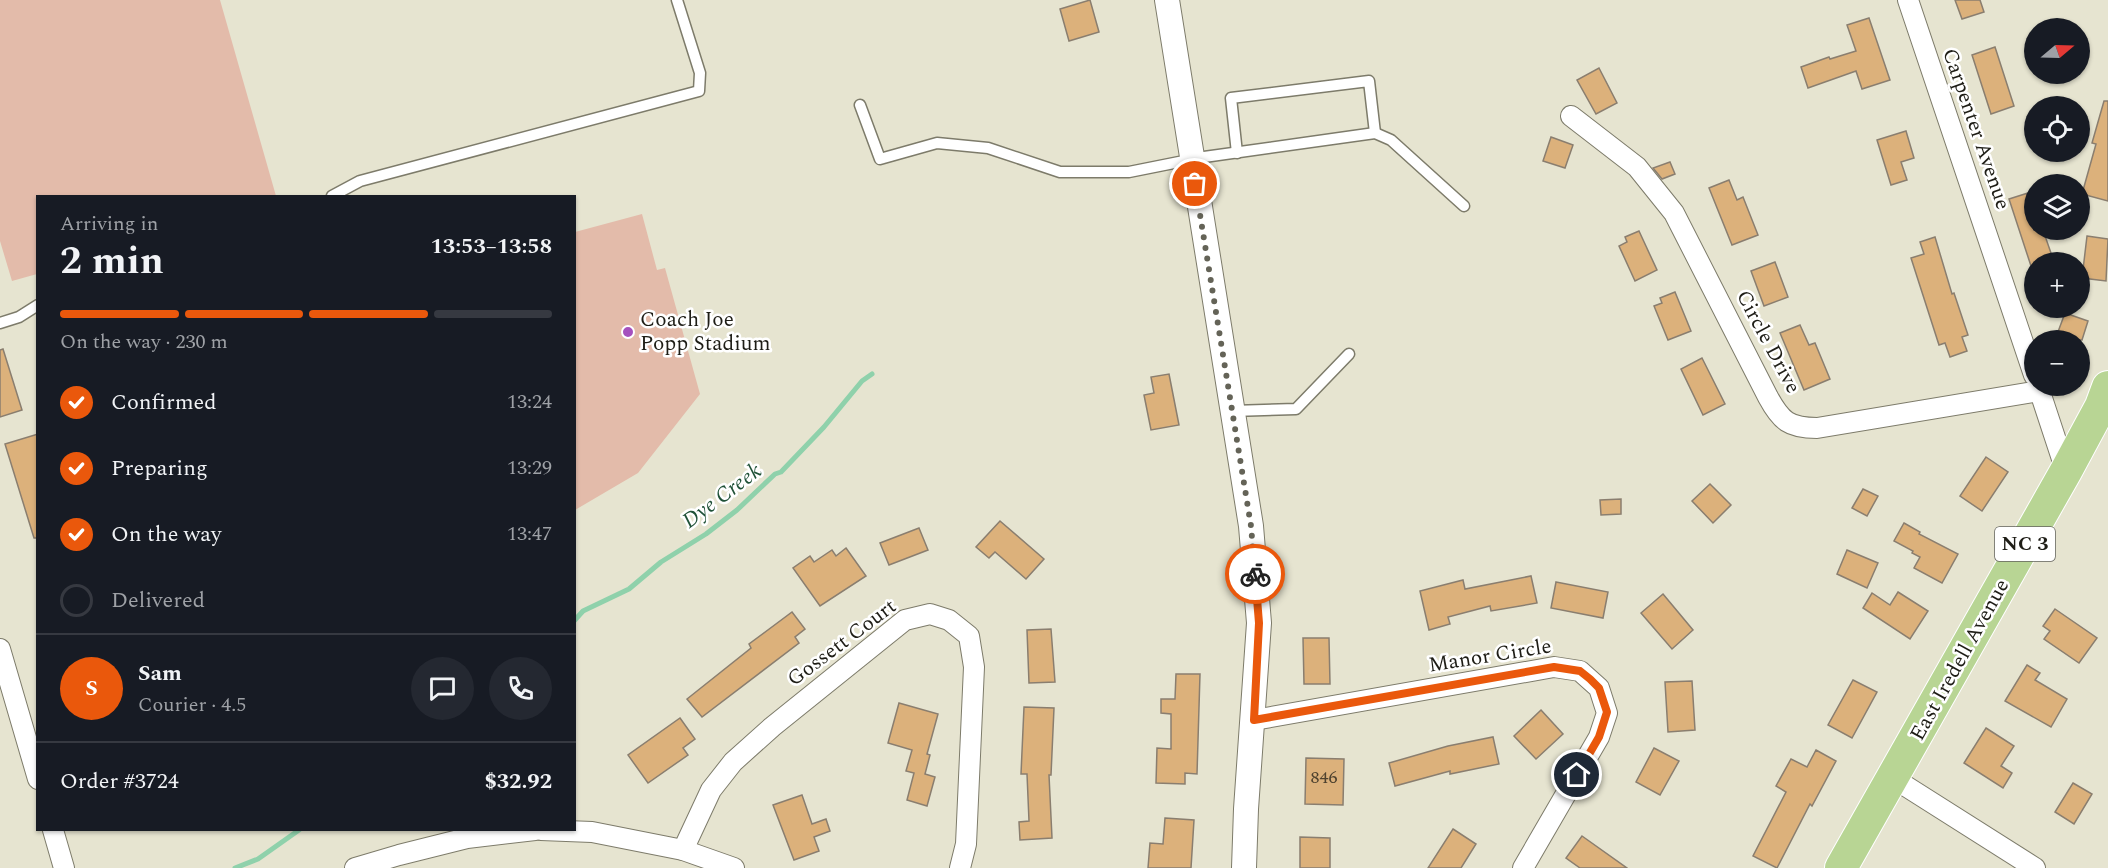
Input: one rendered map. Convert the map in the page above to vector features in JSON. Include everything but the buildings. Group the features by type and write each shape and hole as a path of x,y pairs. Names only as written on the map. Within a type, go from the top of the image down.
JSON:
{"main road":[{"name":"East Iredell Avenue","path":"1841,868 2066,471 2101,406 2108,387"}],"street":[{"path":"1167,0 1251,526 1259,623 1244,868"},
{"name":"Carpenter Avenue","path":"1908,0 2024,345"},
{"name":"Circle Drive","path":"1571,116 1637,166 1674,213 1768,397 1775,410 1787,423 1801,428 1817,428 2024,387"},
{"name":"Carpenter Avenue","path":"2041,396 2066,471"},
{"name":"Gossett Court","path":"683,850 711,790 733,762 772,727 905,620 930,614 949,620 969,636 974,667 966,844 960,868"},
{"path":"0,649 6,694 36,773"},
{"name":"Manor Circle","path":"1254,720 1554,667 1580,671 1599,688 1607,712 1599,737 1523,868"},
{"path":"1893,778 2035,868"},
{"path":"52,831 64,868"},
{"path":"355,868 467,838 526,831"},
{"path":"566,831 592,832 683,850 734,868"}],"lane":[{"path":"334,195 360,181 699,91 700,73 677,0"},
{"path":"1238,153 1231,98 1369,81 1375,133"},
{"path":"860,105 880,159 937,143 988,148 1060,172 1129,172 1375,133 1391,140 1464,206"},
{"path":"0,323 19,317 36,306"},
{"path":"1232,411 1296,409 1349,354"}],"shaded area":[{"path":"0,0 220,0 276,195 36,195 36,274 12,281 0,241"},
{"name":"Coach Joe Popp Stadium","path":"642,214 657,270 665,268 700,394 638,473 576,509 576,232"}],"waterway":[{"name":"Dye Creek","path":"576,619 583,611 629,589 661,562 706,534 737,510 775,474 781,472 824,427 862,381 872,374"},
{"name":"Dye Creek","path":"235,868 258,859 298,831"}],"way so far":[{"path":"1195,184 1251,526 1255,574"}],"place":[{"name":"Coach Joe Popp Stadium","path":"628,332"}],"route":[{"path":"1255,574 1259,623 1254,720 1554,667 1580,671 1599,688 1607,712 1599,737 1577,775"}]}
